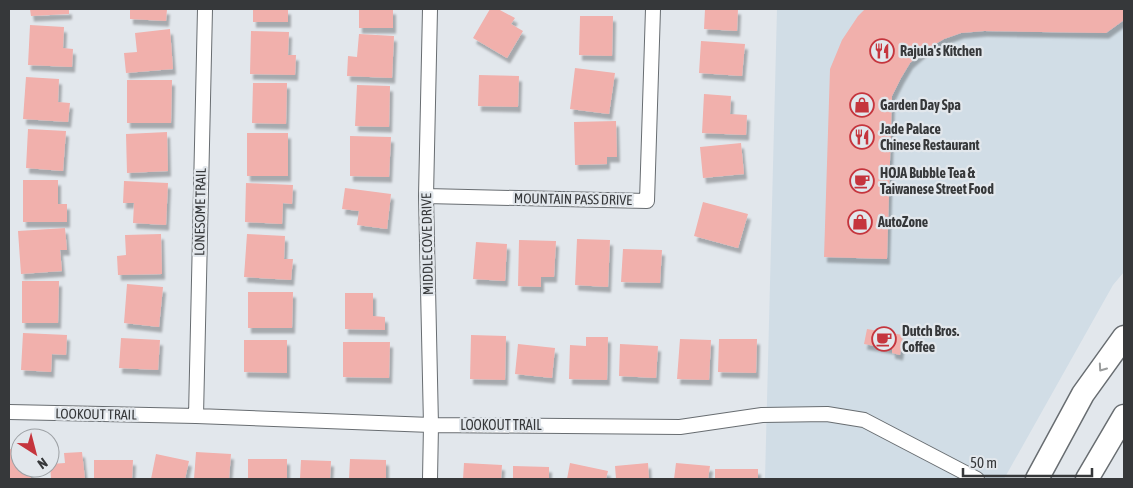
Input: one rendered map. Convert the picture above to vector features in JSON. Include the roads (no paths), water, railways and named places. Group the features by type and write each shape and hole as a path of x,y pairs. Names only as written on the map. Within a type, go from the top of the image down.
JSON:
{"main road":[{"path":"1037,479 1084,394 1124,337"},
{"path":"1087,479 1124,416"}],"street":[{"name":"LONESOME TRAIL","path":"196,416 205,9"},
{"name":"MIDDLE COVE DRIVE","path":"430,9 426,196 431,425 430,479"},
{"name":"MOUNTAIN PASS DRIVE","path":"426,196 647,201 653,9"},
{"name":"LOOKOUT TRAIL","path":"9,412 196,416 431,425 680,426 762,415 827,414 864,420 977,479"}],"place":[{"name":"Rajula's Kitchen","path":"882,51"},
{"name":"Garden Day Spa","path":"862,105"},
{"name":"Jade Palace Chinese Restaurant","path":"862,137"},
{"name":"HOJA Bubble Tea & Taiwanese Street Food","path":"862,181"},
{"name":"AutoZone","path":"860,222"},
{"name":"Dutch Bros. Coffee","path":"884,339"}]}
